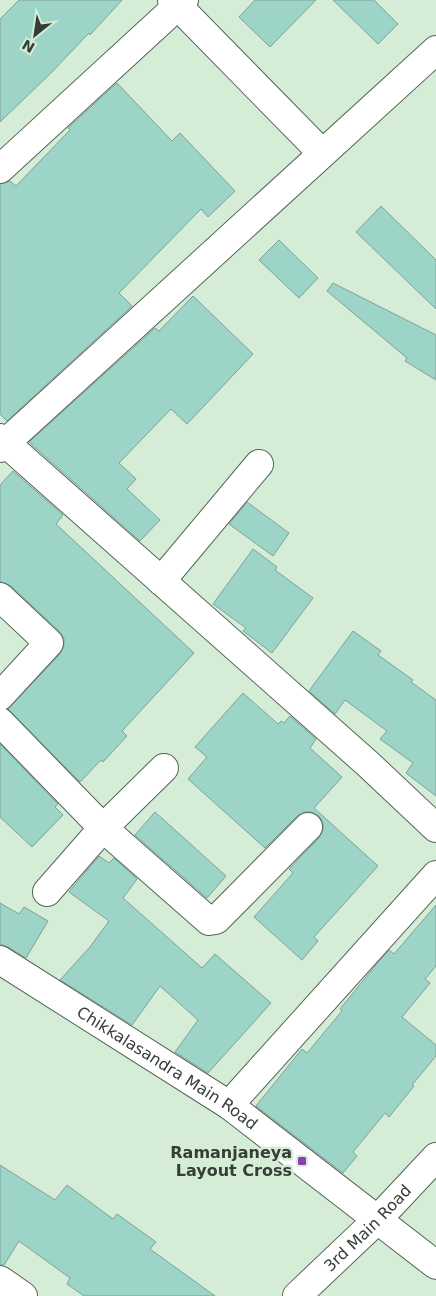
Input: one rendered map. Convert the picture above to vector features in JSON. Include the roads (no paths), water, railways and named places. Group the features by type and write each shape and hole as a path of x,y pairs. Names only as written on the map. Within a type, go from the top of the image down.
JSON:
{"street":[{"path":"0,170 178,2 322,153"},
{"path":"436,50 2,443 368,764 436,828"},
{"path":"160,581 259,464"},
{"path":"0,597 49,643 0,696"},
{"path":"0,722 103,828 204,919 216,920 308,827"},
{"path":"47,892 103,828 164,768"},
{"path":"228,1105 436,875"},
{"name":"Chikkalasandra Main Road","path":"0,960 228,1105 436,1265"},
{"name":"3rd Main Road","path":"297,1296 376,1220 436,1157"},
{"path":"0,1280 23,1296"}],"place":[{"name":"Ramanjaneya Layout Cross","path":"302,1161"}]}
